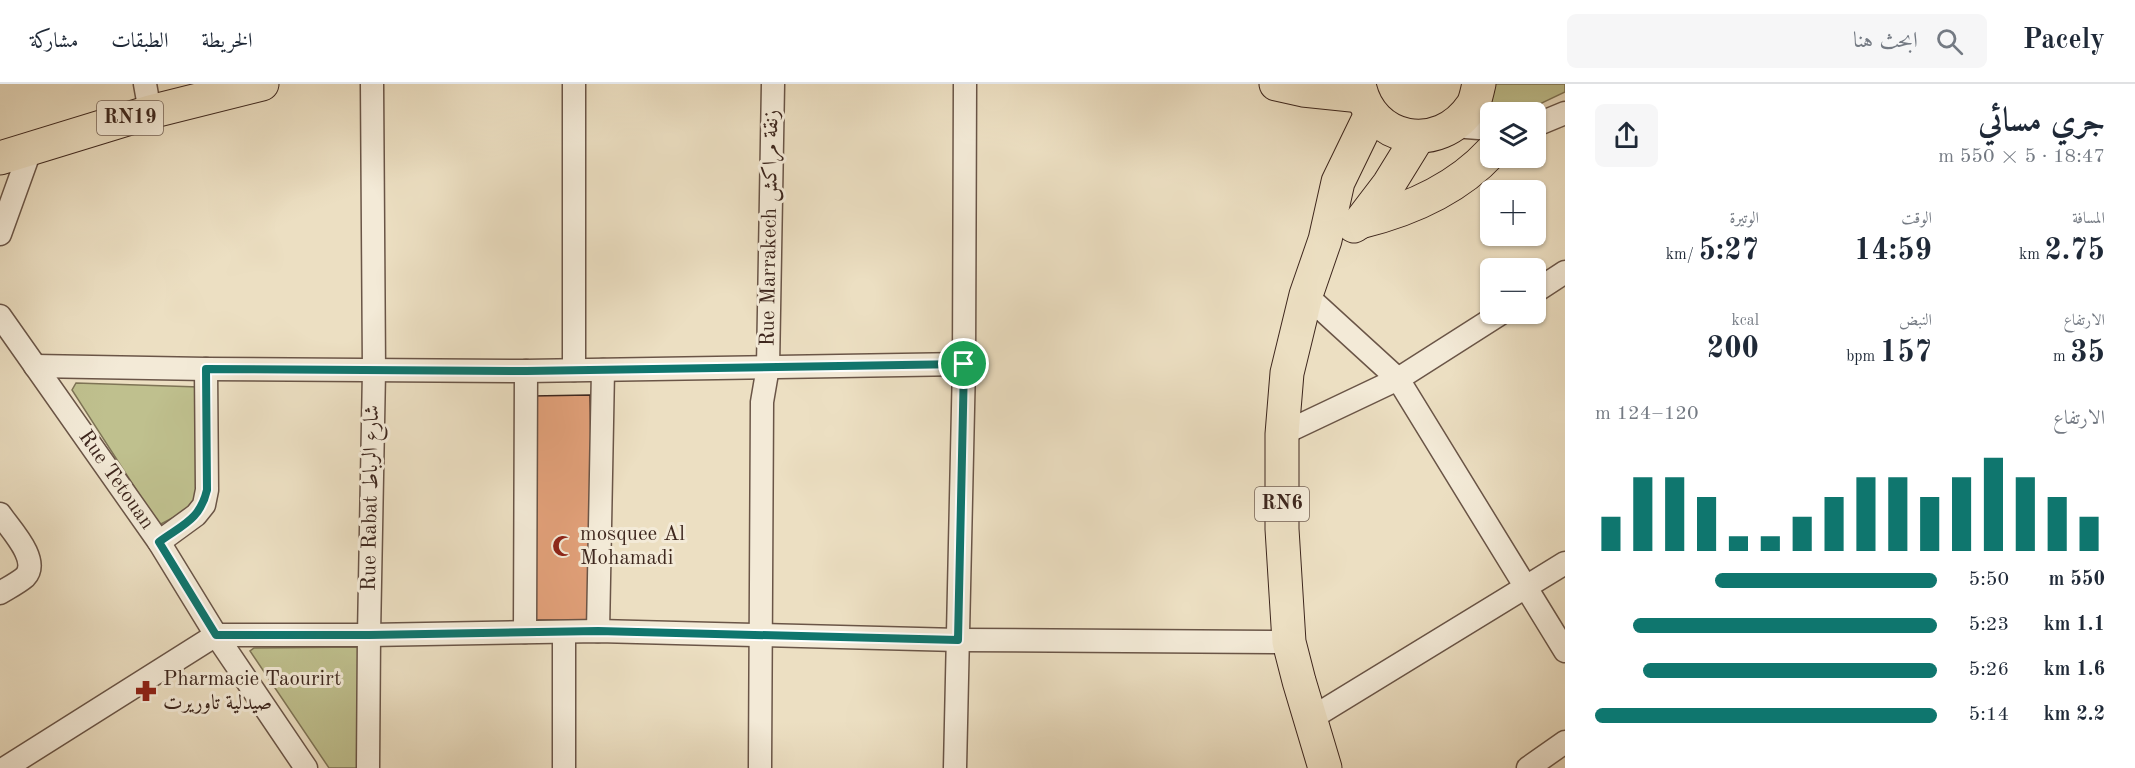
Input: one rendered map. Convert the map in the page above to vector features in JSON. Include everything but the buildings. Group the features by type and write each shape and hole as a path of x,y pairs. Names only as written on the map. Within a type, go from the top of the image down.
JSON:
{"main road":[{"name":"RN19","path":"0,158 31,148 147,98 262,84"},
{"path":"1276,84 1364,98 1384,126 1400,134 1418,137 1437,134 1454,126 1473,105 1479,84"},
{"name":"RN6","path":"1325,768 1290,642 1282,529 1282,434 1287,373 1306,295 1325,240 1338,182 1364,98"},
{"path":"1360,222 1389,184 1418,137"},
{"path":"1325,240 1360,222 1399,212 1435,195 1480,161"}],"street":[{"name":"Rue Rabat شارع الرباط","path":"368,768 374,370 372,84"},
{"path":"573,84 574,370"},
{"name":"Rue Marrakech زنقة مراكش","path":"760,768 762,402 768,367 773,84"},
{"path":"955,768 964,364 965,84"},
{"path":"1546,121 1565,113"},
{"path":"1454,126 1480,128"},
{"path":"0,234 31,148"},
{"path":"1546,284 1565,272"},
{"path":"1306,295 1398,379 1565,651"},
{"name":"Rue Tetouan","path":"0,318 159,542 216,635 306,768"},
{"path":"1282,434 1398,379 1484,324"},
{"path":"35,366 526,371 964,364"},
{"path":"159,542 196,515 204,505 207,490 206,369"},
{"path":"598,631 603,370"},
{"path":"525,632 526,371"},
{"path":"0,514 30,557 31,566 26,576 0,593"},
{"path":"1310,719 1565,563"},
{"path":"7,767 216,635 598,631 958,640 1290,642"},
{"path":"564,633 564,768"},
{"path":"1528,768 1565,742"}],"green space":[{"path":"1469,84 1565,84 1565,92 1544,102 1480,102 1480,122 1465,115"},
{"path":"76,383 199,387 201,503 159,525 72,390"},
{"path":"360,647 360,768 329,768 250,651 254,648"}],"place":[{"name":"mosquee Al Mohamadi","path":"563,546"},
{"name":"Pharmacie Taourirt صيدلية تاوريرت","path":"146,691"}],"route":[{"path":"964,364 958,640 598,631 216,635 159,542 196,515 204,505 207,490 206,369 526,371 964,364"}]}
